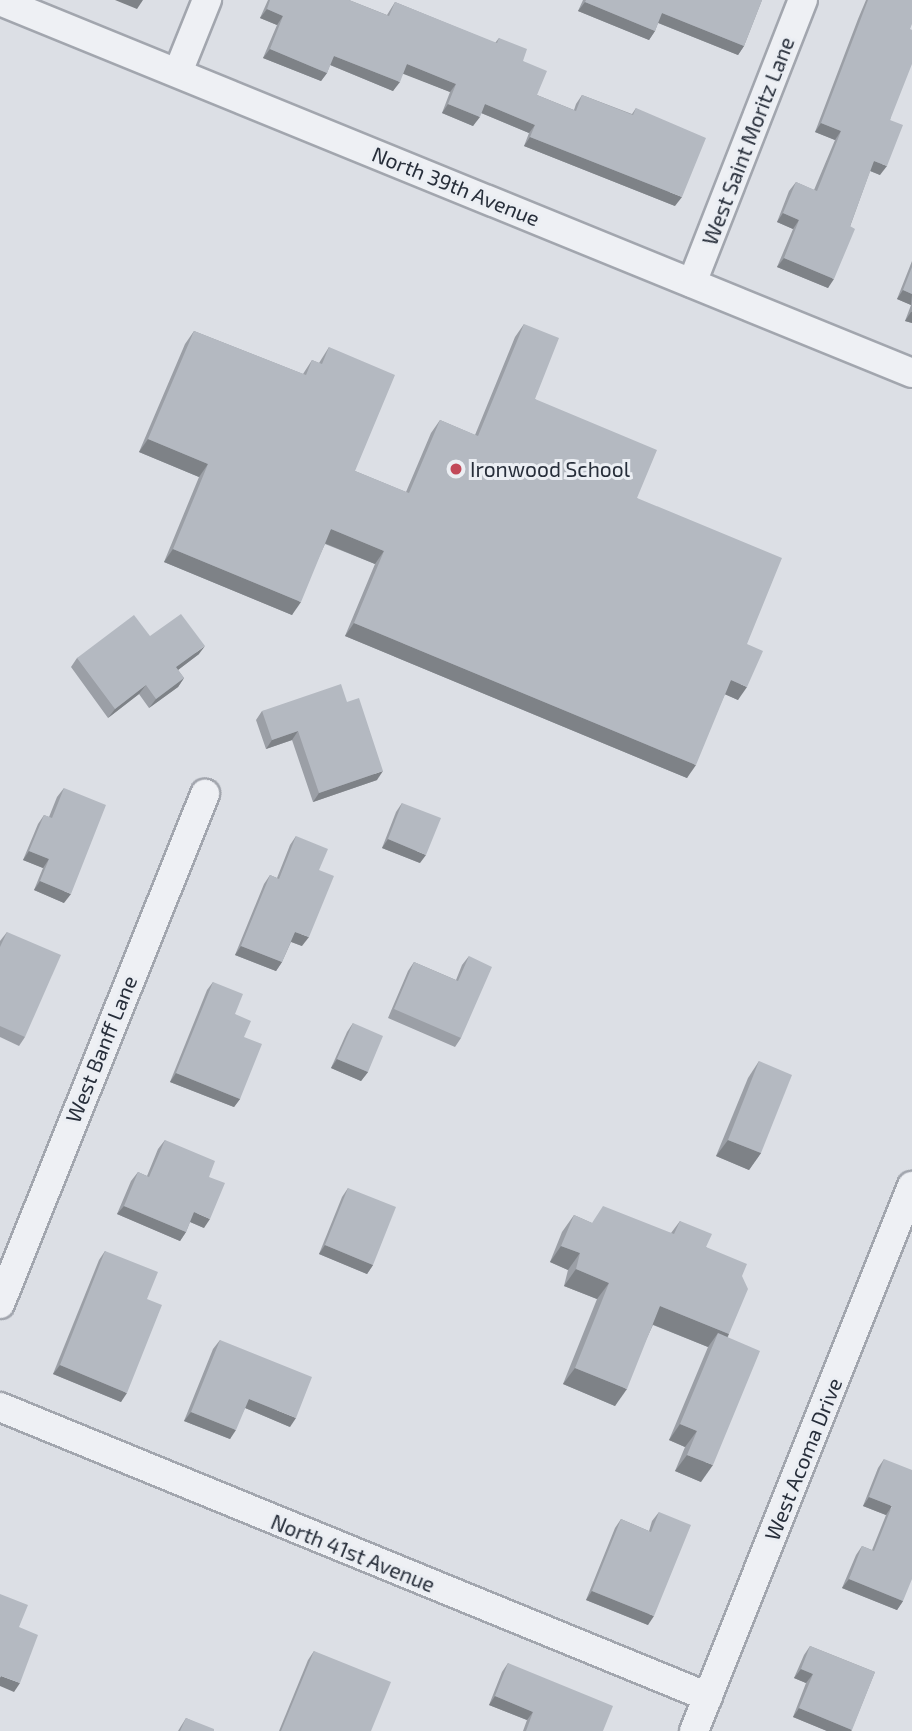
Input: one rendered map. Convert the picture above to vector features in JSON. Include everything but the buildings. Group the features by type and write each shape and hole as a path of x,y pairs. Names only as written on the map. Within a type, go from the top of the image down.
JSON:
{"street":[{"path":"178,72 207,0"},
{"name":"West Saint Moritz Lane","path":"692,283 803,0"},
{"name":"North 39th Avenue","path":"0,1 912,373"},
{"name":"West Banff Lane","path":"0,1304 205,794"},
{"name":"West Acoma Drive","path":"694,1731 912,1186"},
{"name":"North 41st Avenue","path":"0,1408 708,1697"}],"place":[{"name":"Ironwood School","path":"456,469"}]}
